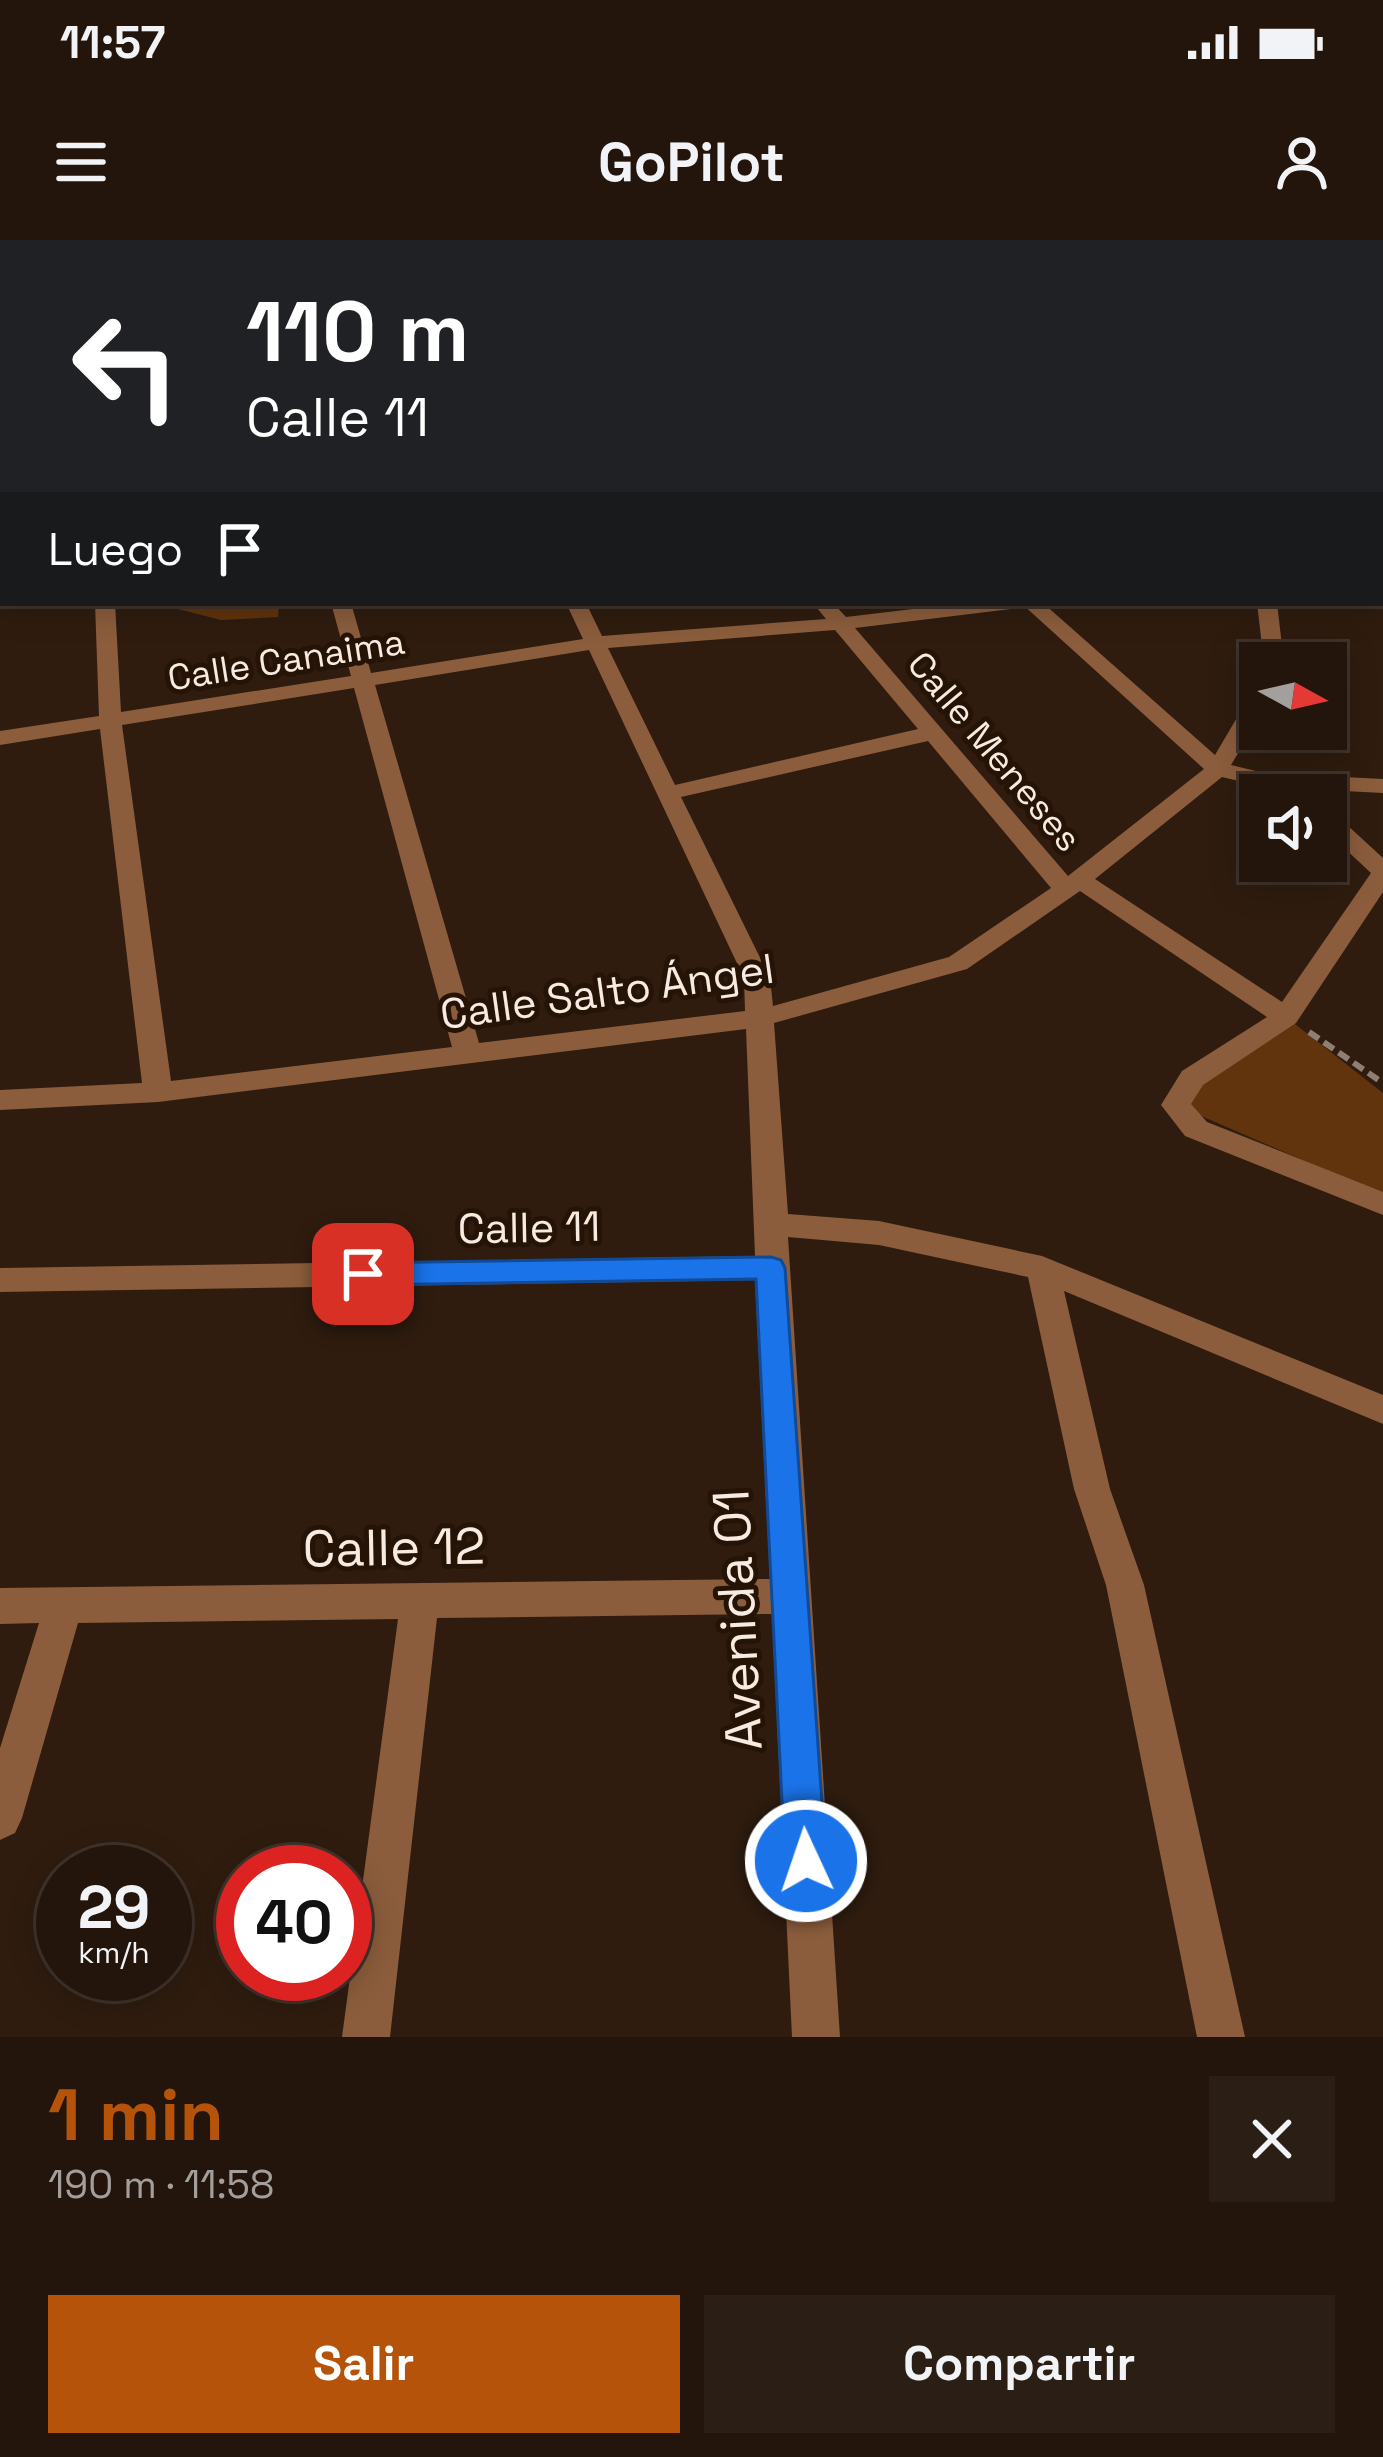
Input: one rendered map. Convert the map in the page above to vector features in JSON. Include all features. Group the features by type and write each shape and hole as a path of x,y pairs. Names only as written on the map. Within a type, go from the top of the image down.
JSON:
{"street":[{"path":"105,606 110,719 158,1092"},
{"path":"342,606 468,1053"},
{"name":"Avenida 01","path":"578,606 757,978 816,2037"},
{"name":"Calle Meneses","path":"825,606 932,733 1072,884 1286,1017"},
{"name":"Calle Canaima","path":"0,738 597,643 840,624 987,606"},
{"path":"1034,606 1218,769 1239,774"},
{"path":"1267,606 1272,642"},
{"path":"670,793 932,733"},
{"name":"Calle Salto Ángel","path":"0,1100 158,1092 761,1018 958,962 1072,884 1218,769 1239,733"},
{"path":"1347,784 1383,786"},
{"path":"1347,838 1383,872 1286,1017 1192,1078 1176,1106 1196,1129 1383,1204"},
{"path":"772,1224 879,1233 1042,1268 1383,1410"},
{"name":"Calle 11","path":"0,1280 771,1268"},
{"path":"1042,1268 1091,1489 1125,1585 1221,2037"},
{"name":"Calle 12","path":"0,1606 790,1596"},
{"path":"367,2037 420,1600"},
{"path":"0,1818 64,1605"}],"path":[{"path":"1286,1017 1383,1083"}],"shaded area":[{"path":"279,606 278,617 221,620 174,608"},
{"path":"1286,1017 1383,1093 1383,1195 1176,1105"}],"route":[{"path":"363,1274 771,1268 806,1861"}]}
